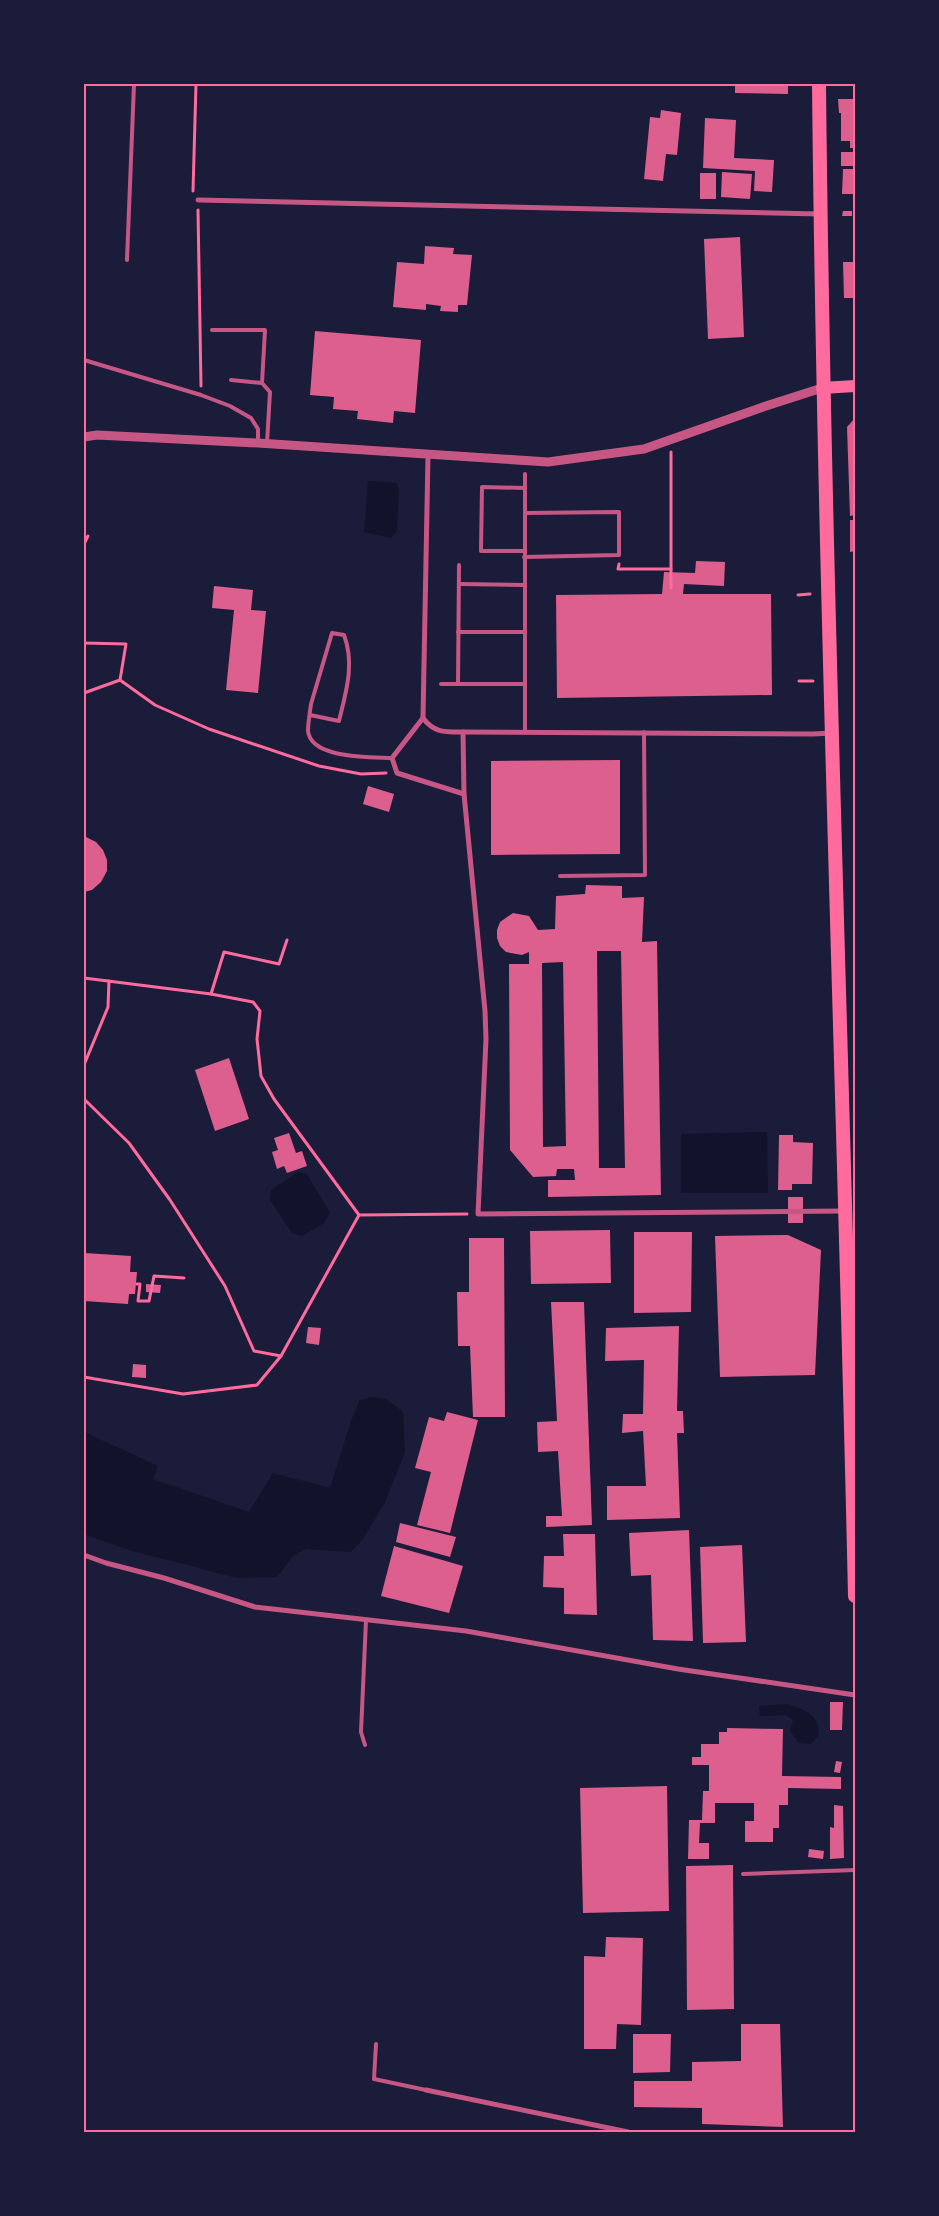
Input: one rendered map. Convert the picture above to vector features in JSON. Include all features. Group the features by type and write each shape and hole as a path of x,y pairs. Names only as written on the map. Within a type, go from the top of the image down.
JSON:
{"highway":[{"path":"819,84 822,388 846,1211 851,1235 855,1596"}],"main road":[{"path":"822,388 855,386"}],"street":[{"path":"198,200 820,214"},
{"path":"84,437 97,434 548,462 644,449 763,406 822,388"},
{"path":"428,455 423,718 392,758 397,773 464,794"},
{"path":"423,718 429,726 440,732 813,734 832,732"},
{"path":"463,732 464,794 485,1011 486,1039 478,1214 846,1211"},
{"path":"84,1555 106,1564 164,1578 256,1607 466,1631 678,1669 855,1695"},
{"path":"426,2090 628,2132"}],"lane":[{"path":"127,260 134,84"},
{"path":"212,330 265,330 262,384"},
{"path":"84,360 201,395 230,406 250,418 258,429 263,443"},
{"path":"231,380 262,384 270,392 263,443"},
{"path":"525,474 525,732"},
{"path":"525,488 482,487 481,551 525,551"},
{"path":"524,557 619,556 619,512 525,513"},
{"path":"458,684 459,565"},
{"path":"459,584 524,585"},
{"path":"458,632 524,632"},
{"path":"310,715 339,721 348,683 349,648 344,635 332,633 311,704 308,732 313,742 324,751 392,758"},
{"path":"441,684 524,684"},
{"path":"560,876 645,875 644,732"},
{"path":"366,1620 361,1732 366,1745"},
{"path":"743,1874 855,1870"},
{"path":"376,2044 374,2079 426,2090"}],"path":[{"path":"196,84 193,199 198,200 201,395"},
{"path":"671,446 671,588"},
{"path":"84,544 88,536"},
{"path":"618,569 671,570"},
{"path":"798,595 810,594"},
{"path":"84,643 126,644 120,680"},
{"path":"84,693 120,680"},
{"path":"120,680 155,705 209,729 310,763 361,774 397,773"},
{"path":"799,681 812,681"},
{"path":"211,994 224,952 279,964 287,940"},
{"path":"84,978 211,994 253,1002 260,1011 256,1039 261,1076 274,1099 358,1215"},
{"path":"84,1065 108,1007 109,981"},
{"path":"84,1099 129,1143 170,1200 225,1286 254,1351 281,1356"},
{"path":"358,1215 478,1214"},
{"path":"84,1377 183,1394 258,1385 281,1356 358,1215"},
{"path":"137,1284 140,1284 138,1301 149,1302 154,1276 184,1278"}],"shaded area":[{"path":"368,481 396,483 399,488 397,531 391,538 364,532"},
{"path":"767,1132 768,1193 681,1193 681,1134"},
{"path":"298,1172 307,1174 330,1213 324,1223 302,1236 292,1233 270,1200 271,1190"},
{"path":"371,1397 386,1399 403,1412 405,1452 385,1502 363,1539 351,1552 306,1549 293,1556 277,1577 237,1578 129,1550 84,1534 84,1432 158,1466 153,1479 249,1512 273,1473 330,1488 351,1421 360,1400"},
{"path":"788,1704 810,1714 816,1722 819,1735 811,1744 799,1743 790,1731 793,1720 786,1715 760,1716 759,1706"}],"building":[{"path":"735,84 788,84 788,94 735,93"},
{"path":"838,99 855,99 855,148 850,148 850,141 841,141 841,113 839,113"},
{"path":"661,110 681,113 677,155 666,154 663,181 644,179 650,117 660,118"},
{"path":"705,118 736,120 734,158 774,160 772,192 754,191 755,171 703,168"},
{"path":"841,152 853,152 853,166 841,166"},
{"path":"843,169 855,169 855,194 842,194"},
{"path":"722,172 752,174 750,199 721,197"},
{"path":"700,173 716,173 716,199 700,199"},
{"path":"843,211 852,211 852,216 842,216"},
{"path":"740,237 744,337 708,339 704,239"},
{"path":"425,246 454,248 453,254 472,255 467,305 458,305 458,312 440,311 441,306 426,304 426,310 393,307 397,262 424,264"},
{"path":"843,262 855,262 855,298 844,298"},
{"path":"315,331 421,340 415,413 394,411 393,423 357,419 358,411 333,409 334,397 310,395"},
{"path":"855,418 855,515 850,516 847,427"},
{"path":"850,520 855,520 855,551 850,552"},
{"path":"696,561 725,562 724,586 684,584 683,594 771,594 772,695 557,698 556,595 662,594 664,572 695,573"},
{"path":"214,586 253,590 251,610 266,611 258,693 226,690 234,610 212,608"},
{"path":"620,760 620,854 491,855 491,761"},
{"path":"368,786 394,794 389,812 363,804"},
{"path":"84,836 96,842 103,850 107,860 107,871 101,882 92,890 84,892"},
{"path":"586,885 622,886 622,898 644,897 642,942 657,941 661,1195 548,1197 548,1180 575,1180 574,1169 557,1169 556,1176 533,1177 510,1150 509,964 529,964 529,952 522,955 506,952 500,946 497,930 500,922 513,913 529,916 538,930 555,929 556,896 585,894","holes":["597,951 621,951 625,1168 599,1168","563,962 566,1146 543,1147 542,963"]},
{"path":"229,1058 249,1119 215,1131 195,1070"},
{"path":"289,1133 296,1153 302,1151 307,1166 287,1173 284,1166 277,1169 272,1152 278,1150 274,1138"},
{"path":"779,1135 793,1135 793,1142 813,1143 812,1184 792,1184 792,1190 778,1190"},
{"path":"788,1197 803,1197 803,1223 788,1223"},
{"path":"610,1230 611,1283 531,1284 530,1231"},
{"path":"634,1232 692,1232 691,1312 634,1313"},
{"path":"788,1235 821,1250 815,1375 720,1377 715,1236"},
{"path":"469,1238 504,1238 505,1417 473,1417 470,1346 458,1346 457,1292 469,1292"},
{"path":"85,1253 131,1256 130,1272 137,1272 135,1294 129,1294 128,1304 84,1301"},
{"path":"146,1284 161,1285 160,1293 146,1292"},
{"path":"551,1302 584,1302 592,1525 546,1527 546,1516 562,1516 558,1451 538,1452 537,1422 557,1421"},
{"path":"679,1326 677,1411 683,1411 684,1433 677,1433 680,1518 607,1520 607,1486 646,1486 643,1431 622,1433 623,1414 643,1414 644,1360 605,1361 606,1328"},
{"path":"308,1327 321,1328 319,1345 306,1343"},
{"path":"133,1364 146,1365 146,1378 132,1377"},
{"path":"447,1412 478,1420 450,1533 417,1525 431,1472 415,1468 429,1417 444,1421"},
{"path":"400,1523 456,1537 450,1557 396,1542"},
{"path":"689,1530 693,1641 653,1640 651,1575 631,1576 629,1533"},
{"path":"563,1534 595,1534 597,1615 564,1614 564,1588 543,1587 544,1556 564,1556"},
{"path":"742,1545 746,1642 703,1643 700,1547"},
{"path":"394,1546 463,1566 449,1613 381,1596"},
{"path":"830,1702 843,1702 842,1730 830,1730"},
{"path":"727,1728 783,1729 782,1776 841,1777 841,1789 788,1788 788,1805 779,1805 779,1828 773,1828 773,1842 745,1842 745,1821 754,1821 754,1803 715,1803 715,1823 700,1823 699,1843 709,1843 709,1859 688,1859 689,1820 702,1820 703,1791 709,1791 709,1765 692,1765 692,1757 701,1757 701,1744 719,1744 719,1732 727,1732"},
{"path":"836,1761 842,1762 840,1773 834,1772"},
{"path":"667,1786 669,1911 583,1913 580,1788"},
{"path":"834,1805 843,1806 844,1858 830,1859 830,1827 834,1828"},
{"path":"809,1849 824,1851 823,1859 808,1857"},
{"path":"733,1865 734,2009 687,2010 686,1866"},
{"path":"606,1937 643,1938 641,2025 617,2024 616,2049 584,2049 584,1956 605,1957"},
{"path":"741,2024 780,2024 783,2127 702,2124 702,2108 634,2107 634,2081 692,2081 692,2062 741,2061"},
{"path":"633,2034 671,2034 670,2072 633,2073"}]}
